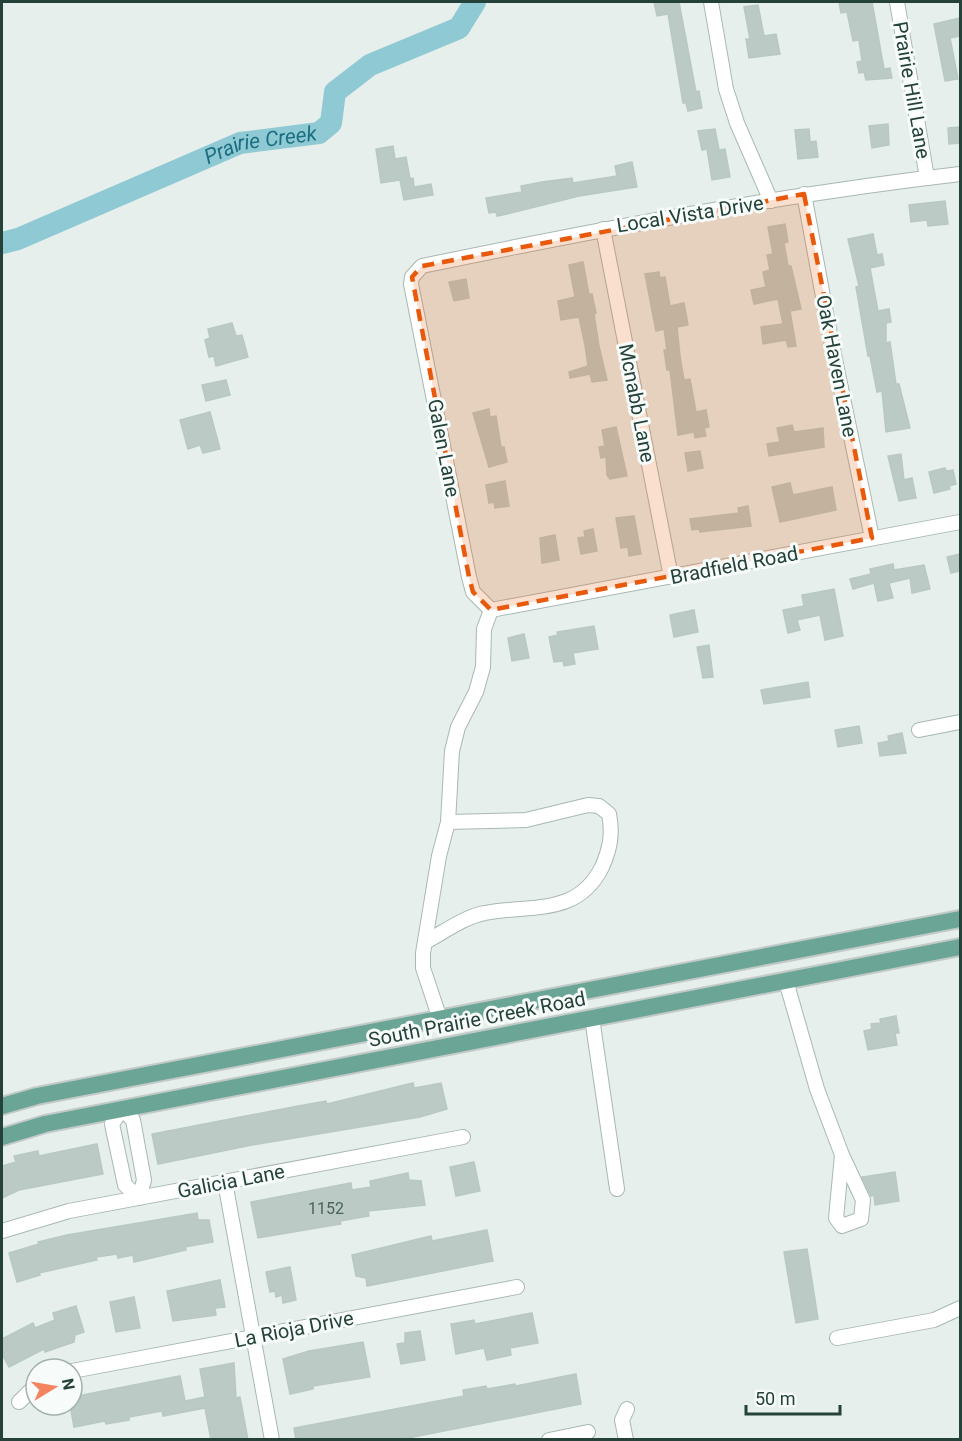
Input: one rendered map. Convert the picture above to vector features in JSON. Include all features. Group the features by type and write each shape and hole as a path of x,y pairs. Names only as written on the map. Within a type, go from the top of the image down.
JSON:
{"main road":[{"name":"South Prairie Creek Road","path":"2,1106 117,1081 960,919"},
{"name":"South Prairie Creek Road","path":"2,1137 45,1124 960,947"},
{"path":"117,1081 122,1109"}],"street":[{"path":"711,2 726,89 737,123 771,201"},
{"name":"Prairie Hill Lane","path":"897,2 927,178"},
{"name":"Local Vista Drive","path":"422,266 603,229 804,194 960,174"},
{"name":"Oak Haven Lane","path":"804,194 831,340 872,538"},
{"name":"Mcnabb Lane","path":"603,229 671,577"},
{"name":"Galen Lane","path":"422,266 412,277 411,284 469,577 473,592 491,609"},
{"name":"Bradfield Road","path":"491,609 507,609 960,522"},
{"path":"440,1019 423,968 439,856 448,822 452,751 458,727 476,692 481,675 484,629 491,609"},
{"path":"919,730 960,722"},
{"path":"427,941 482,913 537,908 577,898 596,878 608,854 612,831 609,814 599,806 588,805 526,820 448,822"},
{"path":"786,981 817,1089 842,1155"},
{"path":"591,1018 617,1189"},
{"path":"122,1109 133,1120 144,1180 139,1198 125,1185 112,1124 122,1109"},
{"name":"Galicia Lane","path":"2,1231 69,1211 463,1137"},
{"path":"225,1182 272,1440"},
{"name":"La Rioja Drive","path":"84,1369 517,1287"},
{"path":"837,1338 934,1320 960,1308"},
{"path":"19,1402 24,1397"},
{"path":"626,1440 622,1420 627,1409"},
{"path":"549,1440 588,1432"}],"highlighted area":[{"path":"804,194 872,538 491,610 473,592 469,577 412,277 422,266"}],"building":[{"path":"654,2 679,2 696,92 699,91 702,108 688,111 686,103 683,103 668,14 657,16"},
{"path":"839,2 872,2 884,69 890,68 892,78 866,80 864,72 859,73 857,62 862,61 859,40 853,41 847,12 841,13"},
{"path":"758,5 764,36 776,34 780,54 749,58 746,39 750,39 744,7"},
{"path":"960,18 960,36 950,38 958,79 945,81 934,24"},
{"path":"888,124 889,145 872,148 869,126"},
{"path":"960,127 960,143 949,144 948,128"},
{"path":"715,129 719,150 725,149 730,177 712,180 707,149 702,150 698,131"},
{"path":"809,129 810,142 816,141 818,157 798,159 795,130"},
{"path":"393,146 395,159 406,157 410,179 413,178 414,187 431,184 433,195 404,200 400,180 381,183 376,149"},
{"path":"632,162 637,187 579,196 497,216 496,212 489,213 486,198 522,192 521,186 542,182 572,178 573,183 617,176 615,166"},
{"path":"945,201 948,224 928,226 927,220 911,222 909,205"},
{"path":"785,224 788,242 784,243 788,266 791,266 801,309 790,311 796,346 788,347 786,340 763,344 761,327 783,324 778,299 754,304 751,290 766,287 763,272 770,270 767,255 773,254 768,227"},
{"path":"873,234 877,255 882,254 884,265 870,268 878,311 889,309 891,322 886,323 886,343 890,342 896,384 899,384 910,428 886,432 882,391 877,392 870,356 868,356 856,287 859,286 848,239"},
{"path":"583,262 589,295 592,294 596,313 594,314 599,346 607,380 592,382 590,374 570,378 569,372 588,366 585,345 579,317 561,320 558,301 575,297 569,265"},
{"path":"659,272 660,278 665,277 670,306 684,303 688,325 677,327 680,356 684,380 690,379 696,412 706,410 709,427 704,428 706,436 695,438 694,432 678,435 670,370 667,370 664,350 667,350 664,329 656,331 645,274"},
{"path":"466,279 469,298 454,301 449,282"},
{"path":"232,323 236,336 242,335 248,357 216,366 214,356 209,357 205,340 210,338 208,329"},
{"path":"226,380 230,395 206,401 202,385"},
{"path":"489,409 490,417 496,416 501,447 504,447 507,462 489,467 473,413"},
{"path":"210,412 220,449 203,453 200,445 188,449 180,420"},
{"path":"792,425 794,432 823,428 824,447 769,456 767,444 780,442 777,428"},
{"path":"616,427 627,476 610,479 607,475 606,457 601,458 599,447 605,446 602,430"},
{"path":"700,451 703,468 688,471 685,453"},
{"path":"901,454 904,480 912,478 916,498 899,501 888,456"},
{"path":"945,468 946,471 953,470 956,484 949,486 950,489 934,493 929,472"},
{"path":"505,481 509,506 495,508 494,502 489,503 486,485"},
{"path":"790,483 793,495 832,487 836,510 780,522 772,487"},
{"path":"748,506 751,526 700,532 699,529 692,530 690,519 739,513 738,508"},
{"path":"634,516 641,554 629,556 628,547 621,548 616,518"},
{"path":"593,529 597,551 581,554 578,538 585,537 584,531"},
{"path":"555,535 559,560 542,563 540,538"},
{"path":"960,554 960,571 951,573 947,557"},
{"path":"893,564 894,570 924,565 930,589 912,593 910,578 889,583 893,598 878,601 874,583 853,589 850,579 871,574 870,569"},
{"path":"834,589 843,636 825,640 820,615 797,620 800,630 788,633 783,610 804,606 802,595"},
{"path":"694,610 698,632 674,637 670,615"},
{"path":"594,626 598,649 573,653 575,664 564,666 563,661 554,662 549,637 558,635 557,632"},
{"path":"524,634 529,658 512,661 508,638"},
{"path":"709,645 713,677 703,678 697,647"},
{"path":"808,682 810,697 764,704 761,690"},
{"path":"859,726 862,743 838,747 835,730"},
{"path":"902,733 906,753 880,756 878,743 889,741 888,736"},
{"path":"896,1016 899,1033 895,1033 897,1045 868,1050 864,1031 872,1029 871,1024 881,1023 880,1019"},
{"path":"413,1083 414,1088 441,1083 447,1109 420,1117 252,1145 158,1164 152,1134 326,1101 327,1104"},
{"path":"97,1144 103,1174 19,1190 2,1198 2,1166 16,1162 14,1156 38,1151 39,1156"},
{"path":"474,1162 480,1191 456,1196 450,1167"},
{"path":"895,1172 899,1201 875,1205 874,1195 871,1196 862,1177"},
{"path":"408,1173 409,1180 421,1181 425,1205 368,1211 369,1216 340,1221 341,1224 258,1238 251,1202 351,1183 352,1190 371,1187 370,1181"},
{"path":"197,1213 198,1220 209,1220 213,1242 185,1247 186,1250 134,1262 133,1255 118,1258 117,1254 96,1257 97,1260 39,1273 40,1275 17,1282 9,1253 39,1244 38,1242 67,1235"},
{"path":"487,1230 493,1261 367,1286 366,1278 356,1276 352,1255 431,1236 432,1241"},
{"path":"807,1249 818,1319 796,1323 784,1252"},
{"path":"290,1267 296,1300 283,1303 282,1295 276,1297 275,1291 270,1292 266,1272"},
{"path":"220,1280 225,1307 215,1308 216,1315 173,1321 167,1291"},
{"path":"134,1297 140,1328 116,1332 110,1302"},
{"path":"76,1306 84,1332 75,1335 74,1342 45,1352 44,1349 24,1357 24,1359 9,1367 2,1354 2,1339 33,1323 35,1328 55,1320 53,1313"},
{"path":"532,1313 538,1343 510,1348 511,1355 487,1360 484,1348 456,1354 451,1324 474,1320 475,1324"},
{"path":"420,1331 425,1360 401,1364 397,1344 405,1343 405,1333"},
{"path":"363,1342 370,1377 313,1386 313,1389 290,1394 283,1359 309,1351"},
{"path":"234,1363 236,1398 240,1397 248,1440 211,1440 205,1408 163,1416 162,1411 129,1417 129,1420 106,1424 105,1421 74,1427 72,1417 84,1417 84,1395 180,1376 185,1401 205,1397 200,1369"},
{"path":"576,1374 581,1404 398,1440 296,1440 294,1428 464,1396 463,1390 486,1386 487,1389 515,1384 516,1386"}],"waterway":[{"name":"Prairie Creek","path":"2,243 18,239 240,143 319,133 331,123 335,92 370,65 459,28 475,2"}]}
